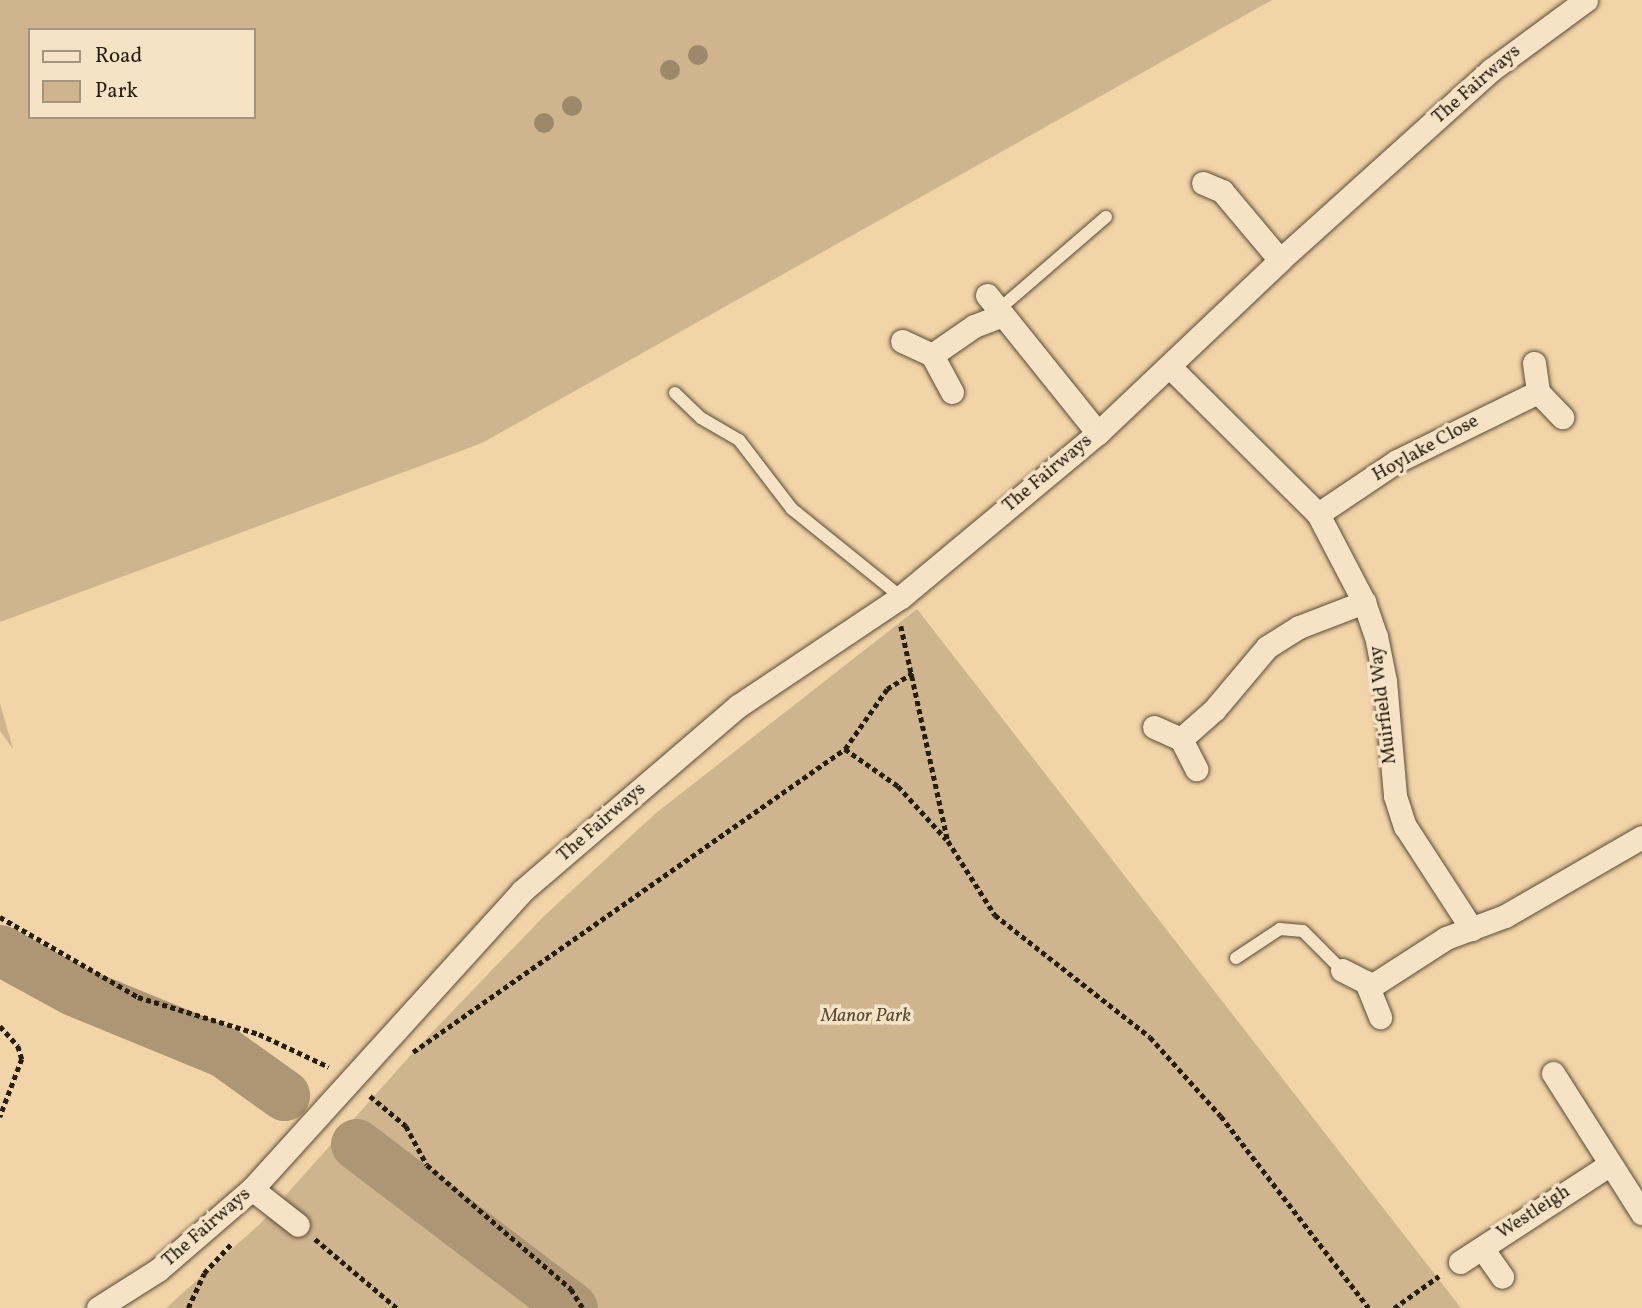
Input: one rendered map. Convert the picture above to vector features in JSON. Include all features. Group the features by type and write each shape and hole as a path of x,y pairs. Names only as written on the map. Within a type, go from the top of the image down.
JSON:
{"street":[{"name":"The Fairways","path":"98,1308 158,1270 252,1189 361,1085 426,993 522,891 738,706 901,597 1098,433 1280,260 1491,70 1586,0"},
{"path":"1203,183 1222,191 1280,260"},
{"name":"The Fairways","path":"994,307 1098,433"},
{"path":"932,355 974,326 994,307"},
{"path":"902,341 932,355 952,393"},
{"path":"1534,363 1538,392 1562,417"},
{"name":"Muirfield Way","path":"1170,367 1318,514 1364,602 1385,681 1390,756 1405,826 1472,929"},
{"name":"Hoylake Close","path":"1318,514 1397,461 1538,392"},
{"path":"1181,739 1214,710 1267,647 1299,627 1364,602"},
{"path":"1154,727 1181,739 1196,768"},
{"path":"1370,988 1415,956 1505,916 1642,837"},
{"path":"1342,971 1370,988 1380,1017"},
{"path":"1553,1073 1642,1213"},
{"name":"Westleigh","path":"1460,1262 1609,1165"},
{"path":"252,1189 298,1225"},
{"path":"1482,1248 1502,1277"}],"lane":[{"path":"994,307 1106,217"},
{"path":"675,393 701,418 738,440 792,509 901,597"},
{"path":"1236,958 1280,929 1303,931 1342,971"}],"path":[{"path":"901,597 901,630 914,672 948,841"},
{"path":"406,1056 440,1037 845,749 887,689 914,672"},
{"path":"845,749 898,786 948,841 995,915 1150,1037 1222,1116 1368,1308"},
{"path":"0,917 138,997 259,1034 361,1085 406,1126 427,1165 571,1289 583,1308"},
{"path":"0,1026 18,1046 22,1059 0,1117"},
{"path":"298,1225 397,1308"},
{"path":"1394,1308 1460,1262"}],"green space":[{"path":"0,0 1272,0 482,443 0,622"},
{"name":"Manor Park","path":"917,609 1461,1308 166,1308 260,1224 417,1048 544,916 656,813"},
{"path":"0,703 13,749 0,731"}],"waterway":[{"path":"0,950 73,990 224,1052 284,1095"},
{"path":"356,1144 572,1308"}]}
